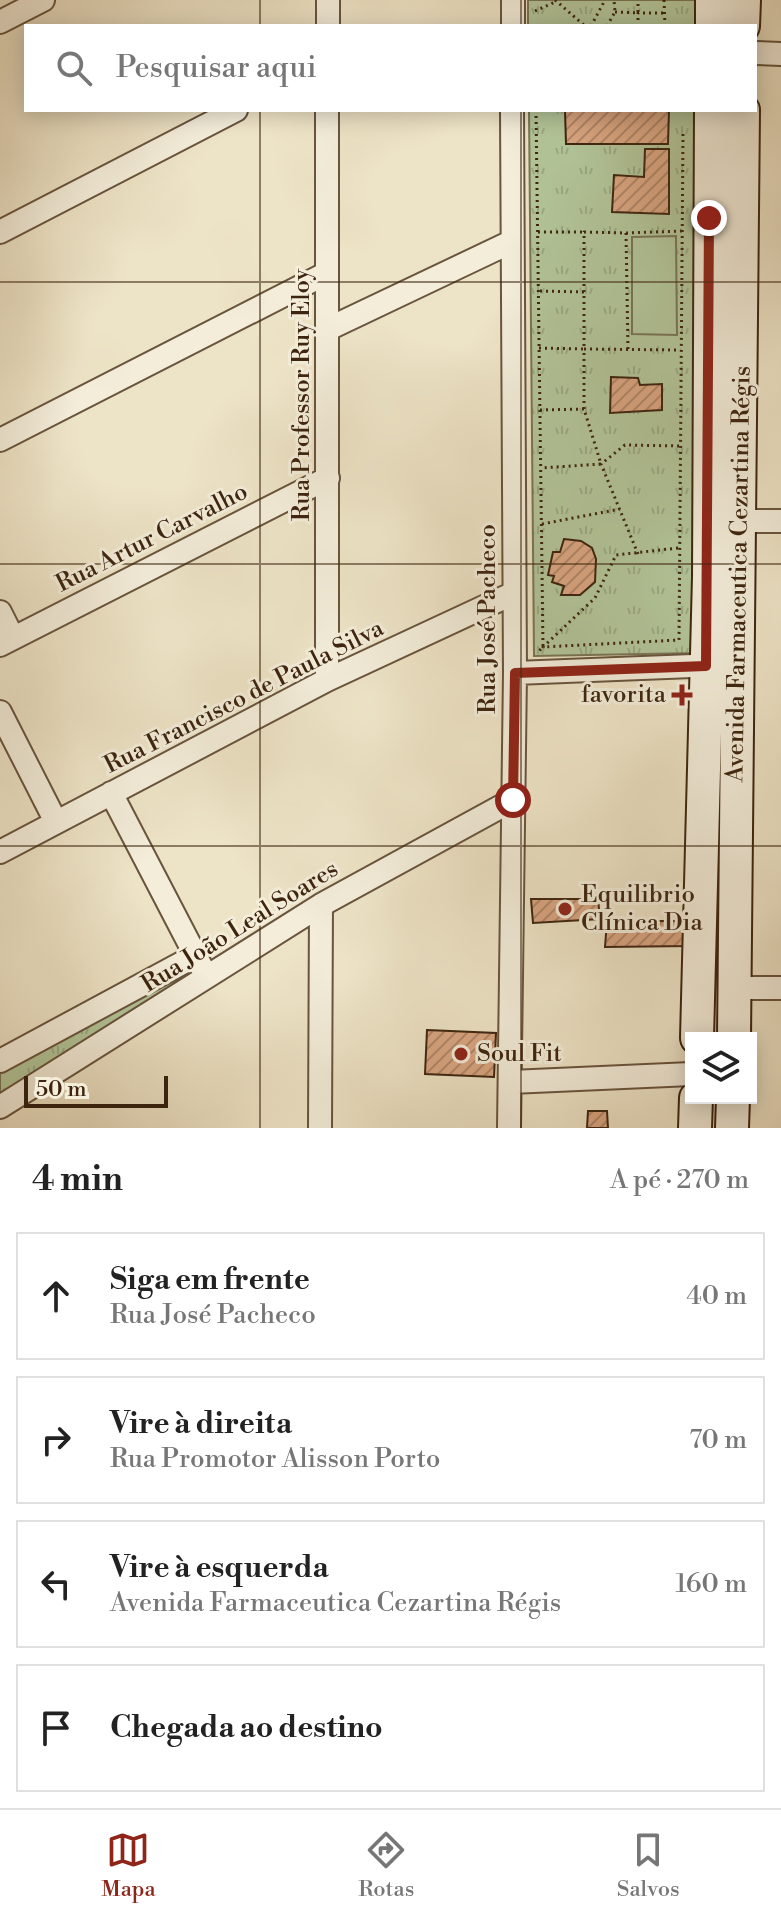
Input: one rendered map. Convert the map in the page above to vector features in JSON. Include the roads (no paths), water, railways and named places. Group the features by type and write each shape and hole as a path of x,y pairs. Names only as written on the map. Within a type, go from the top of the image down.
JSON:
{"street":[{"path":"0,22 43,0"},
{"path":"328,0 328,24"},
{"path":"513,0 513,24"},
{"path":"712,0 712,24"},
{"path":"743,24 744,0"},
{"path":"757,53 781,54"},
{"path":"0,232 232,112"},
{"name":"Rua Professor Ruy Eloy","path":"327,112 327,680"},
{"name":"Rua José Pacheco","path":"509,1128 515,673 512,112"},
{"name":"Avenida Farmaceutica Cezartina Régis","path":"697,1032 722,665 740,521 743,112"},
{"name":"Avenida Farmaceutica Cezartina Régis","path":"697,118 722,665 734,1032"},
{"path":"328,329 511,242"},
{"path":"0,440 327,273"},
{"name":"Rua Artur Carvalho","path":"6,642 328,478"},
{"path":"740,521 781,521"},
{"name":"Rua Francisco de Paula Silva","path":"0,852 327,680 514,593"},
{"path":"0,612 6,642"},
{"path":"515,673 722,665"},
{"path":"0,712 56,822"},
{"path":"111,793 207,976"},
{"name":"Rua João Leal Soares","path":"0,1107 321,905 513,800"},
{"path":"320,1128 321,905"},
{"name":"Rua João Leal Soares","path":"0,1061 195,956"},
{"path":"735,988 781,988"},
{"path":"511,1082 685,1074"},
{"path":"695,1128 696,1104"},
{"path":"732,1128 733,1104"}],"place":[{"name":"favorita","path":"682,695"},
{"name":"Equilibrio Clínica Dia","path":"565,909"},
{"name":"Soul Fit","path":"461,1054"}]}
